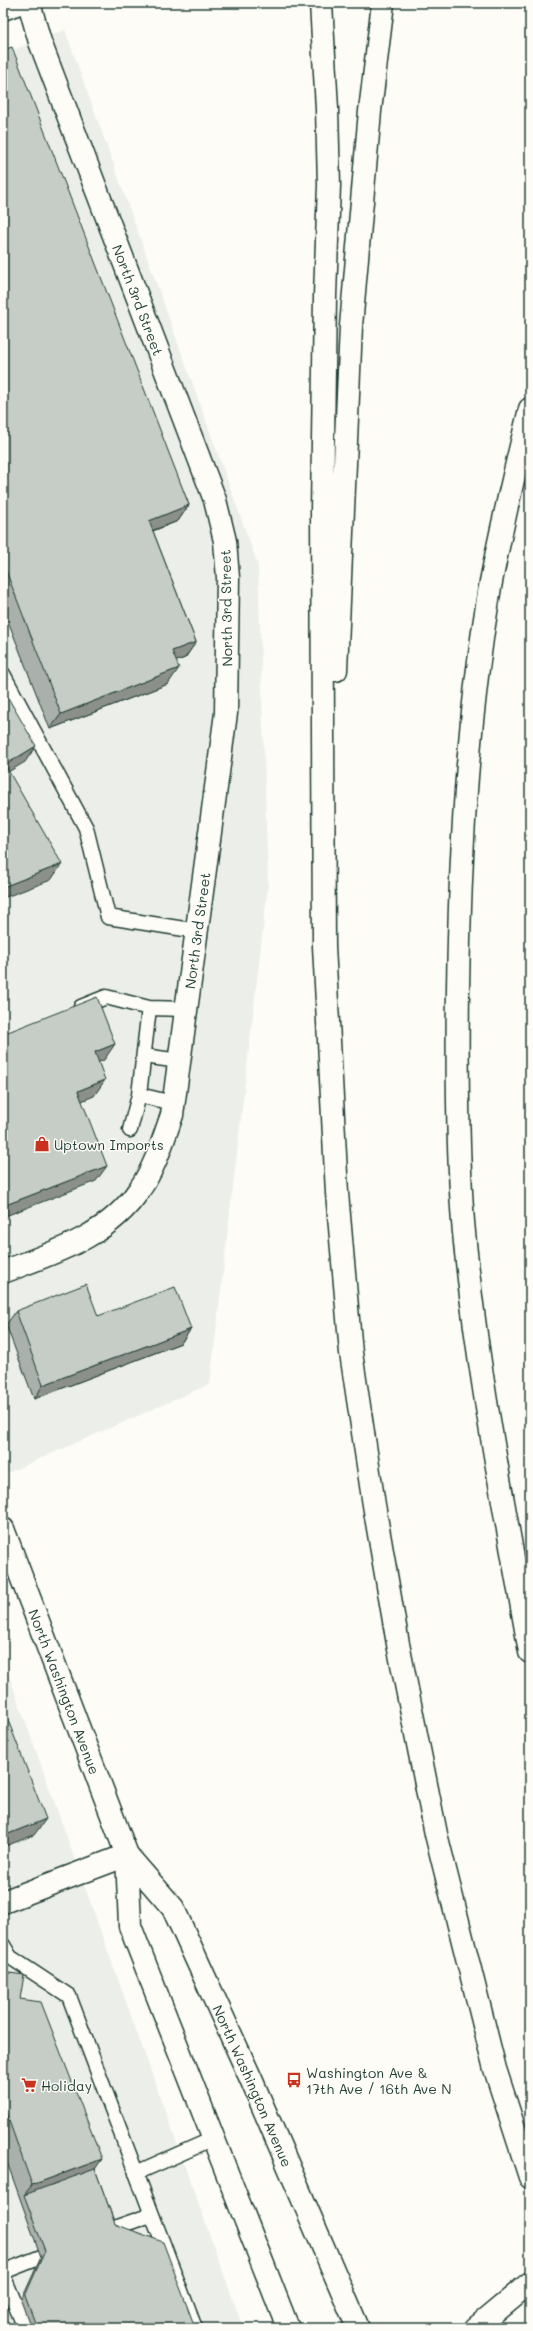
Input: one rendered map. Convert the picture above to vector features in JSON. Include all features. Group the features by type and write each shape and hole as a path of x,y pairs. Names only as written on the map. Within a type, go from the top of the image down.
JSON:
{"main road":[{"path":"3,9 19,3"},
{"name":"North 3rd Street","path":"3,1272 82,1241 115,1217 139,1190 159,1151 172,1114 226,713 228,578 225,541 215,500 40,42 29,3"},
{"path":"321,3 327,109 329,185 325,296 322,512 324,946 343,1262 352,1353 372,1497 398,1644 436,1834 495,2069 530,2177"},
{"path":"324,946 351,326 370,111 383,3"},
{"path":"530,408 501,528 479,661 466,789 460,885 458,1019 460,1163 470,1288 493,1440 530,1652"},
{"name":"North Washington Avenue","path":"3,1529 127,1855 130,1926 288,2328"},
{"path":"3,1902 127,1855"},
{"name":"North Washington Avenue","path":"127,1855 173,1908 254,2086 358,2328"},
{"path":"481,2324 530,2283"}],"lane":[{"path":"3,674 86,828 108,917 197,931"},
{"path":"69,1011 106,997 149,1008 186,1009"},
{"path":"130,1130 139,1095 149,1008"},
{"path":"144,1056 179,1061"},
{"path":"139,1095 173,1103"},
{"path":"6,1951 7,1973"},
{"path":"6,1951 69,1996 195,2328"},
{"path":"136,2173 213,2139"},
{"path":"111,2229 151,2214"},
{"path":"25,2328 3,2274 41,2257"}],"shaded area":[{"path":"65,30 258,565 268,885 210,1384 3,1475 3,54"},
{"path":"3,1659 243,2328 3,2328"}],"building":[{"path":"12,47 189,505 149,521 196,642 172,651 179,668 61,714 3,563 3,50"},
{"path":"3,689 36,746 5,765 62,864 3,887"},
{"name":"Uptown Imports","path":"97,997 115,1044 95,1052 105,1080 78,1091 107,1166 3,1206 3,1034"},
{"path":"86,1284 98,1316 175,1287 191,1329 43,1385 16,1311"},
{"path":"3,1707 46,1819 3,1836"},
{"name":"Holiday","path":"3,1972 24,1975 20,1999 41,2002 102,2159 32,2185 3,2104"},
{"path":"95,2169 115,2224 163,2242 193,2322 190,2328 37,2328 25,2296 45,2251 24,2195"}],"place":[{"name":"Uptown Imports","path":"42,1144"},
{"name":"Washington Ave & 17th Ave / 16th Ave N","path":"294,2080"},
{"name":"Holiday","path":"29,2085"}]}
